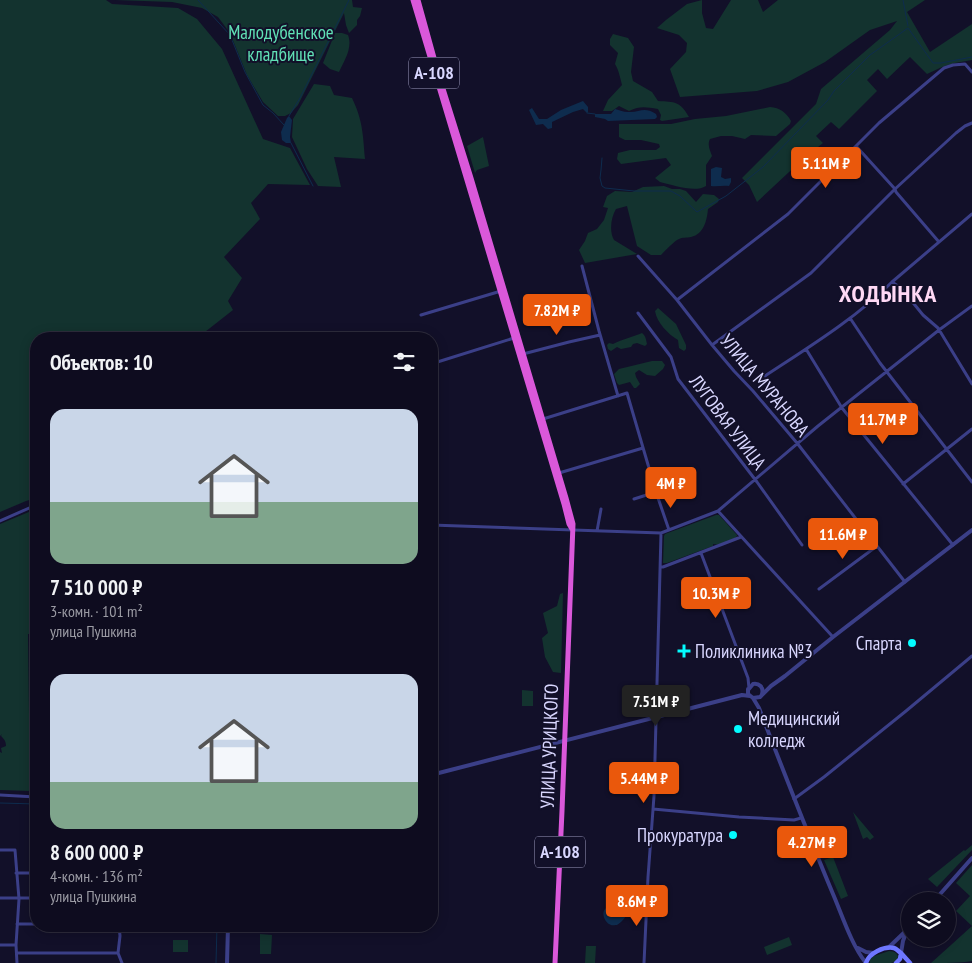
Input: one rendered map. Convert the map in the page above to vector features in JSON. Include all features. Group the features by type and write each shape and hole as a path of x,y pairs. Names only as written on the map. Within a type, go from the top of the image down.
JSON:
{"highway":[{"name":"А-108","path":"413,0 458,144"},
{"name":"А-108","path":"418,0 458,144"},
{"name":"УЛИЦА УРИЦКОГО","path":"458,144 572,521 554,963"},
{"name":"УЛИЦА УРИЦКОГО","path":"502,291 572,530"}],"main road":[{"path":"866,963 874,953 894,948 910,963"},
{"path":"896,963 900,959 901,953"}],"street":[{"path":"678,300 788,214 879,123 944,68 953,64 965,64 972,72"},
{"path":"712,345 811,273 895,189 956,133 972,123"},
{"path":"856,146 939,242"},
{"path":"765,376 850,318 972,214"},
{"name":"УЛИЦА МУРАНОВА","path":"638,256 678,300 734,371 754,391 905,582"},
{"path":"582,266 618,396"},
{"path":"892,282 901,288 923,315 939,330 972,384"},
{"path":"421,315 502,291"},
{"path":"438,525 661,533 718,512 797,444 939,330 972,306"},
{"name":"ЛУГОВАЯ УЛИЦА","path":"638,313 671,357 678,379 802,545"},
{"path":"850,318 880,362 972,482"},
{"path":"522,355 600,335"},
{"path":"438,362 515,338"},
{"path":"806,349 842,408 953,545"},
{"path":"543,420 627,393 668,530"},
{"path":"903,484 972,429"},
{"path":"559,473 643,448"},
{"path":"634,499 656,492"},
{"path":"0,520 30,508"},
{"path":"597,531 601,509"},
{"path":"718,512 833,637"},
{"path":"438,773 742,695 761,696 833,637 972,530"},
{"path":"644,963 653,809 661,533"},
{"path":"660,567 741,537"},
{"path":"819,589 877,546"},
{"path":"701,553 748,678 748,694 759,708 801,818 843,918 866,963"},
{"path":"794,799 906,711 972,656"},
{"path":"748,678 763,690 759,708"},
{"path":"742,695 749,688 757,684 771,686"},
{"path":"0,796 30,797"},
{"path":"653,809 739,818 794,820 801,818"},
{"path":"0,850 15,850 19,898 16,963"},
{"path":"942,892 972,858"},
{"path":"16,873 30,873"},
{"path":"0,898 30,898"},
{"path":"17,924 30,924"},
{"path":"120,932 118,953 122,963"},
{"path":"227,963 228,932"},
{"path":"888,948 901,936"},
{"path":"0,945 16,945"},
{"path":"856,946 866,952 874,953"},
{"path":"901,953 902,947"},
{"path":"17,953 118,953"}],"green space":[{"path":"0,0 106,0 112,4 178,8 197,19 222,49 263,139 290,148 310,185 268,184 251,203 260,219 224,257 242,278 228,301 233,310 205,332 30,332 30,500 0,512"},
{"name":"Малодубенское кладбище","path":"115,0 352,0 353,7 362,8 357,25 349,33 344,13 298,105 291,113 285,116 278,116 263,102 247,75 230,33 218,17 202,8 172,2"},
{"path":"702,0 702,13 706,28 713,29 731,0 758,0 763,12 778,0 925,0 907,12 930,52 972,24 972,60 942,67 927,74 910,57 887,79 878,69 867,80 877,91 839,129 831,122 816,136 823,143 757,202 749,185 742,178 816,104 821,89 890,30 897,21 870,30 825,62 788,82 757,91 680,97 670,69 686,52 687,43 679,35 657,28 687,4"},
{"path":"335,33 348,35 349,40 347,54 339,72 330,69 323,63"},
{"path":"613,34 628,38 634,47 631,72 633,81 652,92 658,101 673,102 680,105 689,117 662,121 660,120 661,115 658,109 646,107 629,111 619,106 612,111 603,111 608,100 622,85 615,64 618,53 610,45 610,39"},
{"path":"314,84 330,86 334,95 352,98 360,121 365,159 334,157 341,187 318,186 307,169 292,137 293,119"},
{"path":"770,107 780,109 785,113 791,121 790,124 776,136 751,135 745,139 721,136 710,139 709,145 712,156 706,165 706,186 701,188 690,189 660,182 655,178 671,165 666,158 621,164 617,159 618,153 630,150 656,150 660,147 659,144 641,140 625,140 619,137 619,124 671,124"},
{"path":"483,137 489,166 477,170 475,173 467,146"},
{"path":"664,186 686,191 696,202 703,194 714,195 719,199 718,202 708,209 706,222 699,233 677,240 661,255 651,255 637,246 627,206 616,209 611,228 614,240 637,254 585,263 579,250 588,233 597,229 604,220 608,208 603,207 607,196 615,191 632,192 643,187"},
{"path":"658,308 676,324 686,345 684,351 679,348 678,340 661,324 655,311"},
{"path":"642,333 647,344 645,346 637,343 631,347 621,349 617,347 611,351 608,349 607,345 609,343 613,344"},
{"path":"652,361 662,361 665,365 655,376 647,375 639,370 635,373 640,384 636,388 630,382 619,385 617,383 614,374 619,369"},
{"path":"30,512 30,634 28,634 30,791 0,790 0,752 2,753 1,748 6,746 6,743 1,736 2,734 0,736 0,524"},
{"path":"719,515 737,535 735,538 721,544 713,544 713,546 663,563 665,534"},
{"path":"563,593 561,673 553,672 545,657 542,638 548,633 543,613 557,606 560,594"},
{"path":"522,690 533,691 533,706 522,706"},
{"path":"853,812 874,837 870,840 867,837 863,839"},
{"path":"972,845 972,850 937,887 928,879 964,850"},
{"path":"833,857 848,896 841,899 824,860"},
{"path":"972,865 972,926 956,911 970,896 956,883"},
{"path":"972,926 972,961 931,963 949,947 956,947 956,940"},
{"path":"260,934 272,935 271,954 260,954"},
{"path":"789,937 792,945 767,955 764,947"},
{"path":"173,940 188,940 188,952 173,952"},
{"path":"586,946 596,946 595,963 585,963"},
{"path":"889,951 897,954 897,960 891,963 870,963 870,959 874,956"}],"water":[{"path":"583,101 588,107 587,113 583,109 573,112 552,122 552,128 548,129 543,124 536,125 529,110 532,108 539,119 547,119 561,110"},
{"path":"615,109 628,112 648,110 656,114 657,117 655,119 608,121 595,117 595,114 611,114"},
{"path":"289,116 292,120 291,143 286,143 282,140 281,132"},
{"path":"716,167 722,168 721,177 725,179 731,178 729,186 711,186 711,169"},
{"path":"615,907 624,908 627,914 619,924 612,925 606,921 604,910"}],"waterway":[{"path":"198,0 230,35 245,72 263,105 284,125"},
{"path":"289,116 300,98 349,0"},
{"path":"903,0 908,26"},
{"path":"602,158 600,178 602,186 605,188 634,191 671,191 680,196 697,212 726,196 763,167 870,55 908,28 933,63 972,57"},
{"path":"587,113 595,114"},
{"path":"291,143 313,186"},
{"path":"0,803 30,804"},
{"path":"216,963 217,932"}],"place":[{"name":"Спарта","path":"912,643"},
{"name":"Поликлиника №3","path":"684,651"},
{"name":"Медицинский колледж","path":"738,729"},
{"name":"Прокуратура","path":"733,835"}],"district":[{"name":"ХОДЫНКА","path":"888,294"}]}
